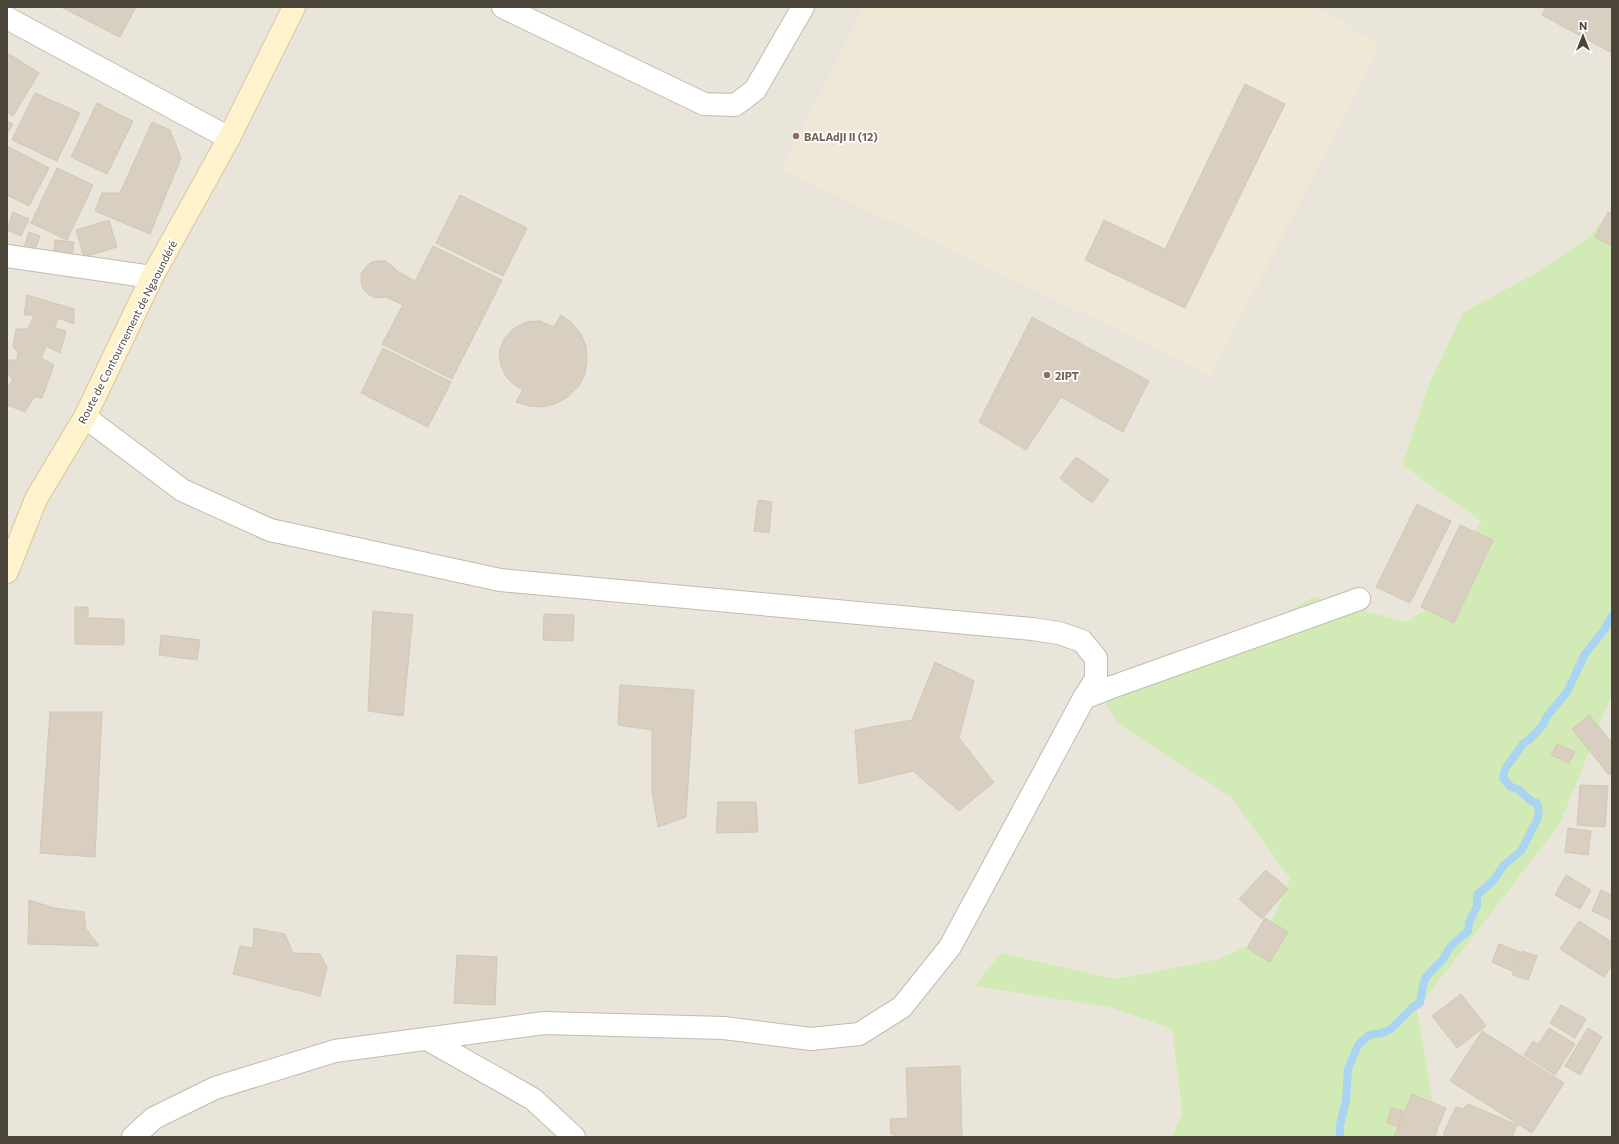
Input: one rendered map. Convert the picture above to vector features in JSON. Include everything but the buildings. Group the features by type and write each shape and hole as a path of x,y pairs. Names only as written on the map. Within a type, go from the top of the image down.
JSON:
{"street":[{"name":"Route de Contournement de Ngaoundéré","path":"7,572 36,499 85,417 152,277 229,138 294,7"},
{"path":"503,7 704,104 735,105 755,90 803,7"},
{"path":"7,18 229,138"},
{"path":"7,256 152,277"},
{"path":"85,417 182,490 270,530 500,580 1032,629 1059,633 1082,641 1096,658 1096,679 1084,698 950,947 902,1007 859,1034 811,1039 724,1028 544,1023 335,1051 215,1088 154,1118 134,1137"},
{"path":"1084,698 1112,686 1359,599"},
{"path":"427,1039 533,1100 574,1137"}],"shaded area":[{"path":"7,7 1612,7 1612,208 1590,236 1532,275 1463,312 1428,386 1402,465 1481,521 1431,606 1406,622 1313,598 1118,724 1231,797 1290,879 1264,938 1218,959 1116,979 1001,953 976,986 1112,1008 1172,1029 1182,1113 1172,1137 7,1137"},
{"path":"864,7 1318,7 1380,45 1211,375 782,169"},
{"path":"1612,695 1612,1137 1439,1137 1417,1009 1560,824"}],"green space":[{"path":"1612,208 1612,695 1560,824 1417,1009 1439,1137 1172,1137 1182,1113 1172,1029 1112,1008 975,986 1001,953 1116,979 1218,959 1264,938 1290,879 1231,797 1118,724 1093,682 1261,626 1313,597 1406,622 1431,606 1481,521 1402,465 1428,386 1463,312 1532,275 1590,236"}],"waterway":[{"path":"1340,1137 1340,1125 1346,1101 1348,1069 1358,1045 1369,1035 1382,1033 1391,1029 1413,1007 1420,1003 1426,977 1444,958 1454,943 1468,931 1469,922 1477,906 1477,895 1494,880 1504,865 1521,851 1537,820 1539,811 1537,803 1531,801 1518,789 1511,787 1503,778 1505,769 1523,744 1543,725 1547,716 1567,692 1585,654 1604,630 1612,616"}],"place":[{"name":"BALAdJI II (12)","path":"796,136"},
{"name":"2IPT","path":"1047,375"}]}
